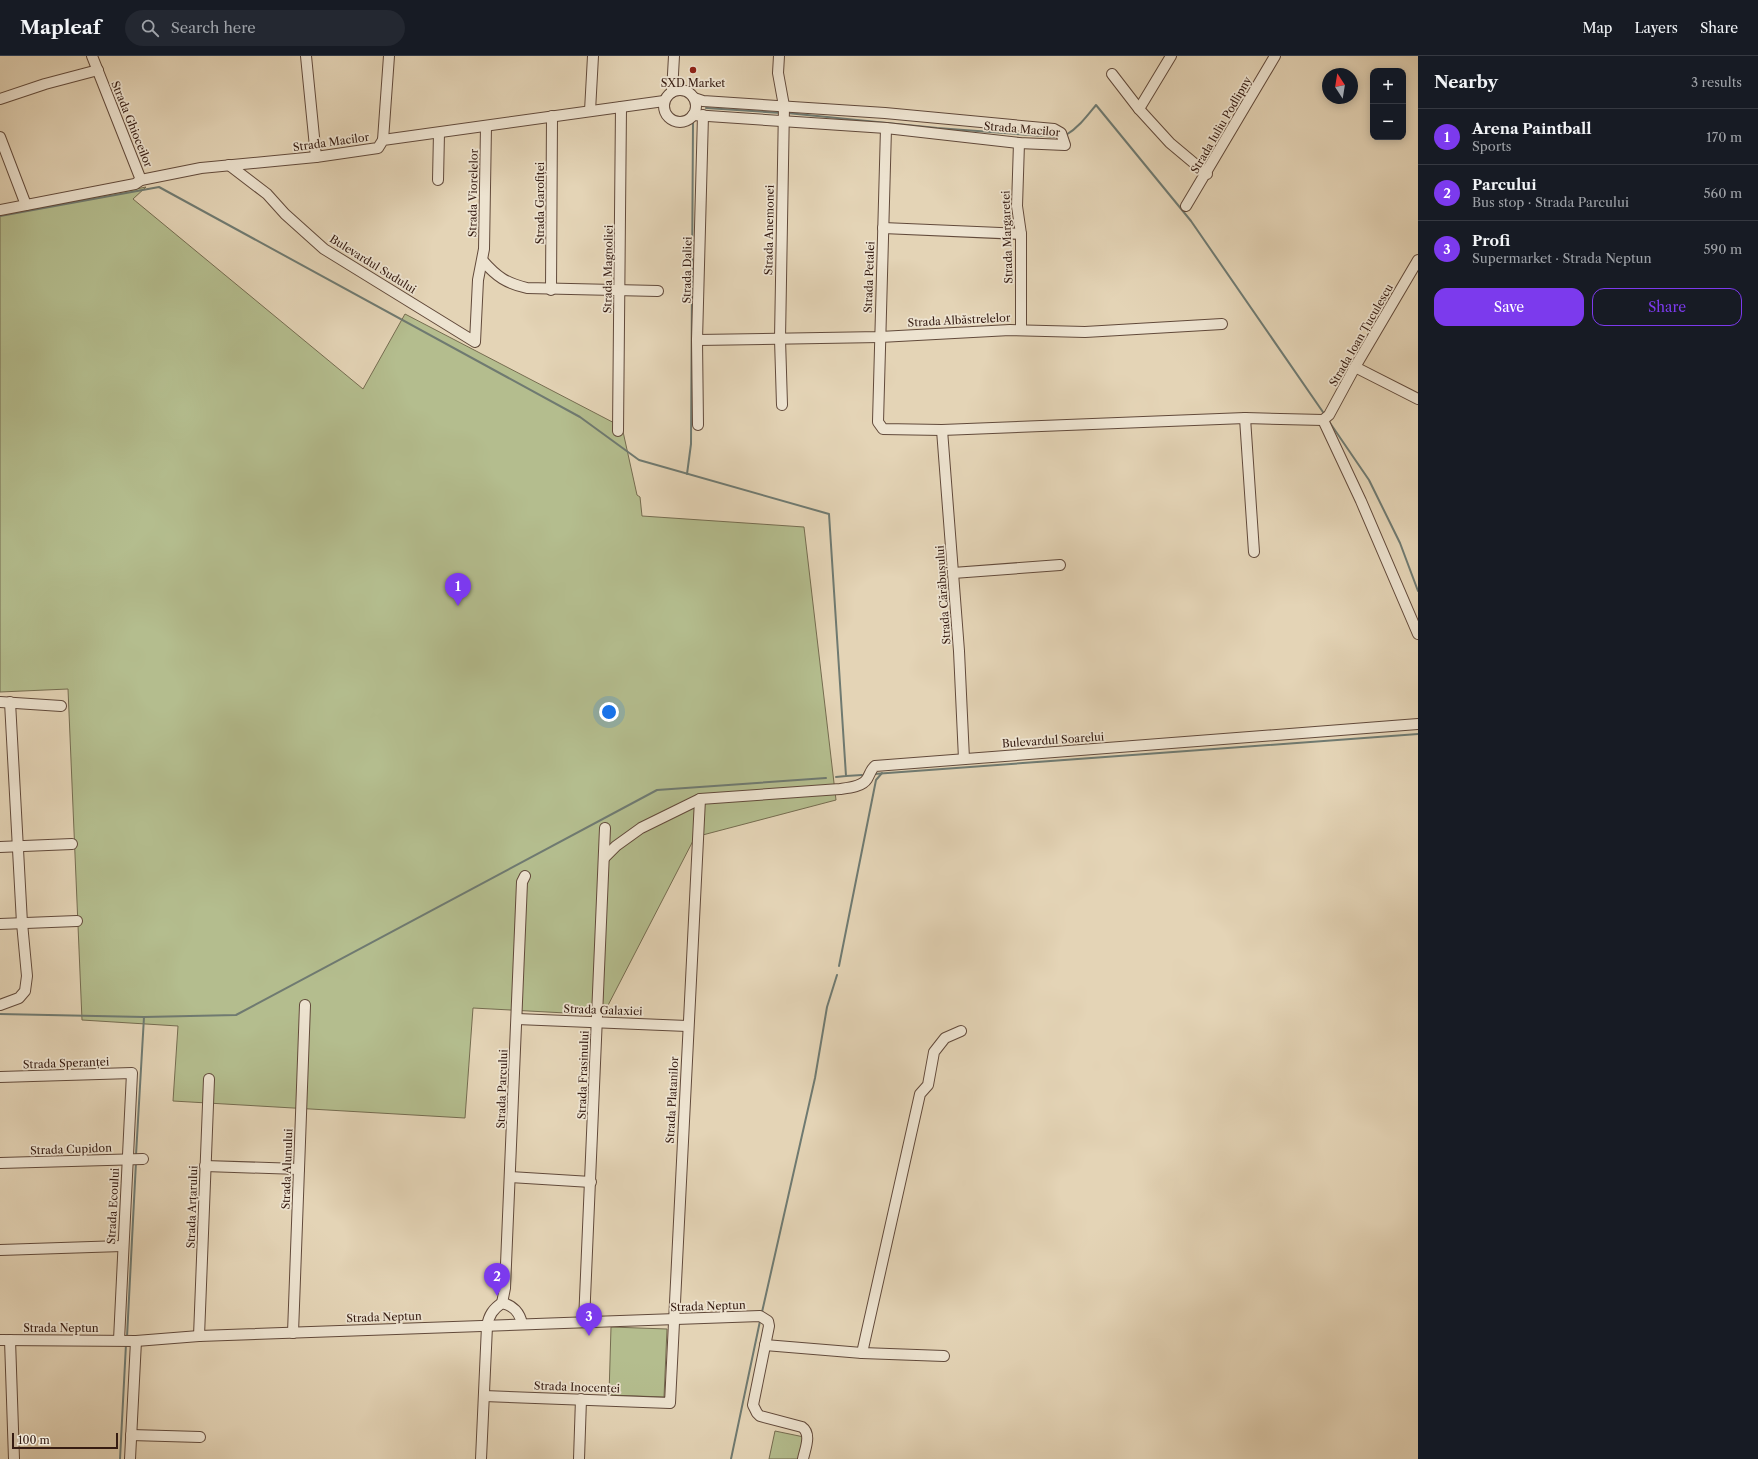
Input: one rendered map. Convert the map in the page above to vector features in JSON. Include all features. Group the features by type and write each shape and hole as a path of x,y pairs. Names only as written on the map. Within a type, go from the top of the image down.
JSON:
{"street":[{"name":"Strada Ghioceilor","path":"92,56 141,180"},
{"path":"306,56 316,157"},
{"path":"383,140 389,56"},
{"path":"590,111 593,56"},
{"path":"672,92 674,56"},
{"name":"Strada Anemonei","path":"779,56 778,73 783,113 780,339 782,405"},
{"path":"1139,109 1171,56"},
{"name":"Strada Iuliu Podlipny","path":"1186,206 1207,174 1275,56"},
{"path":"0,99 45,84 98,70"},
{"path":"1112,74 1139,109 1170,143 1207,174"},
{"path":"680,90 689,92 694,98 698,115 682,122 670,119 666,114 664,101 672,92 680,90"},
{"name":"Strada Macilor","path":"694,98 703,101 783,113 886,128 1019,142 1065,145 1061,133 1054,129 885,113 783,113 698,115"},
{"name":"Strada Macilor","path":"0,210 134,184 141,180 172,173 230,165 316,157 378,148 383,140 664,101"},
{"name":"Strada Magnoliei","path":"618,431 621,107"},
{"name":"Strada Daliei","path":"698,115 698,425"},
{"name":"Strada Garofiței","path":"551,290 552,116"},
{"name":"Strada Viorelelor","path":"475,342 478,280 483,261 486,126"},
{"name":"Strada Petalei","path":"886,128 878,422 883,429 942,430"},
{"path":"438,180 439,132"},
{"path":"0,136 26,205"},
{"name":"Strada Margaretei","path":"1019,142 1017,206 1021,234 1021,330"},
{"name":"Bulevardul Sudului","path":"230,165 267,194 285,214 324,249 475,342"},
{"path":"883,228 1021,234"},
{"name":"Strada Ioan Țuculescu","path":"1323,420 1329,415 1355,367 1418,260"},
{"path":"483,261 497,276 510,284 527,288 551,290 658,291"},
{"name":"Strada Albăstrelelor","path":"697,340 880,337 1021,330 1085,332 1222,324"},
{"path":"1355,367 1418,399"},
{"path":"1245,418 1254,552"},
{"path":"942,430 1245,418 1323,420 1361,501 1418,634"},
{"name":"Strada Cărăbușului","path":"942,430 959,651 964,759"},
{"path":"953,573 1060,565"},
{"path":"0,1005 19,998 25,990 27,976 22,923 18,846 5,702 61,706"},
{"name":"Bulevardul Soarelui","path":"700,799 840,789 857,786 866,781 873,767 875,766 1418,724"},
{"path":"604,858 628,836 641,828 700,799"},
{"name":"Strada Platanilor","path":"670,1402 687,1026 700,799"},
{"name":"Strada Frasinului","path":"584,1322 605,828"},
{"path":"0,847 72,844"},
{"name":"Strada Parcului","path":"502,1303 505,1288 522,882 525,876"},
{"path":"0,924 77,921"},
{"name":"Strada Alunului","path":"293,1333 305,1005"},
{"name":"Strada Galaxiei","path":"517,1019 687,1026"},
{"path":"862,1353 920,1094 928,1085 934,1052 945,1038 961,1031"},
{"name":"Strada Speranței","path":"0,1077 132,1072"},
{"name":"Strada Ecoului","path":"130,1459 131,1436 122,1246 135,1159 132,1072"},
{"name":"Strada Arțarului","path":"199,1336 209,1079"},
{"name":"Strada Cupidon","path":"0,1163 135,1159"},
{"path":"205,1166 299,1169"},
{"path":"510,1177 591,1182"},
{"path":"0,1250 122,1246"},
{"path":"481,1459 488,1316 502,1303 509,1304 516,1311 522,1324"},
{"name":"Strada Neptun","path":"5,1340 127,1341 199,1336 760,1316 768,1321 769,1326 765,1345"},
{"path":"5,1340 14,1459"},
{"path":"803,1459 808,1434 806,1430 802,1427 760,1416 753,1405 765,1345 862,1353 944,1356"},
{"name":"Strada Inocenței","path":"484,1396 670,1402"},
{"path":"579,1459 581,1399"},
{"path":"131,1436 200,1437"}],"green space":[{"path":"146,187 133,199 363,389 405,314 622,427 637,495 640,497 642,516 804,527 836,800 695,837 603,1015 473,1008 465,1118 173,1101 178,1026 82,1020 68,689 0,692 0,216"},
{"path":"611,1327 667,1329 664,1397 609,1395"},
{"path":"775,1431 804,1437 799,1459 769,1459"}],"waterway":[{"path":"1066,135 1079,125 1096,105 1191,221 1325,415"},
{"path":"706,108 781,113"},
{"path":"787,113 937,128 1057,137"},
{"path":"687,474 691,444 693,122"},
{"path":"0,216 159,187 580,417 639,460 829,514 846,776 836,777"},
{"path":"1328,420 1369,480 1400,543 1418,591"},
{"path":"874,774 1418,734"},
{"path":"839,966 876,780 882,773"},
{"path":"846,776 862,775"},
{"path":"0,1014 144,1017 236,1015 657,790 826,778"},
{"path":"762,1312 815,1078 827,1007 837,975"},
{"path":"136,1155 144,1017"},
{"path":"127,1337 136,1162"},
{"path":"731,1459 760,1321"},
{"path":"120,1459 126,1344"}],"place":[{"name":"SXD Market","path":"693,70"},
{"name":"Arena Paintball","path":"458,606"},
{"name":"Parcului","path":"497,1296"},
{"name":"Profi","path":"589,1336"}]}
